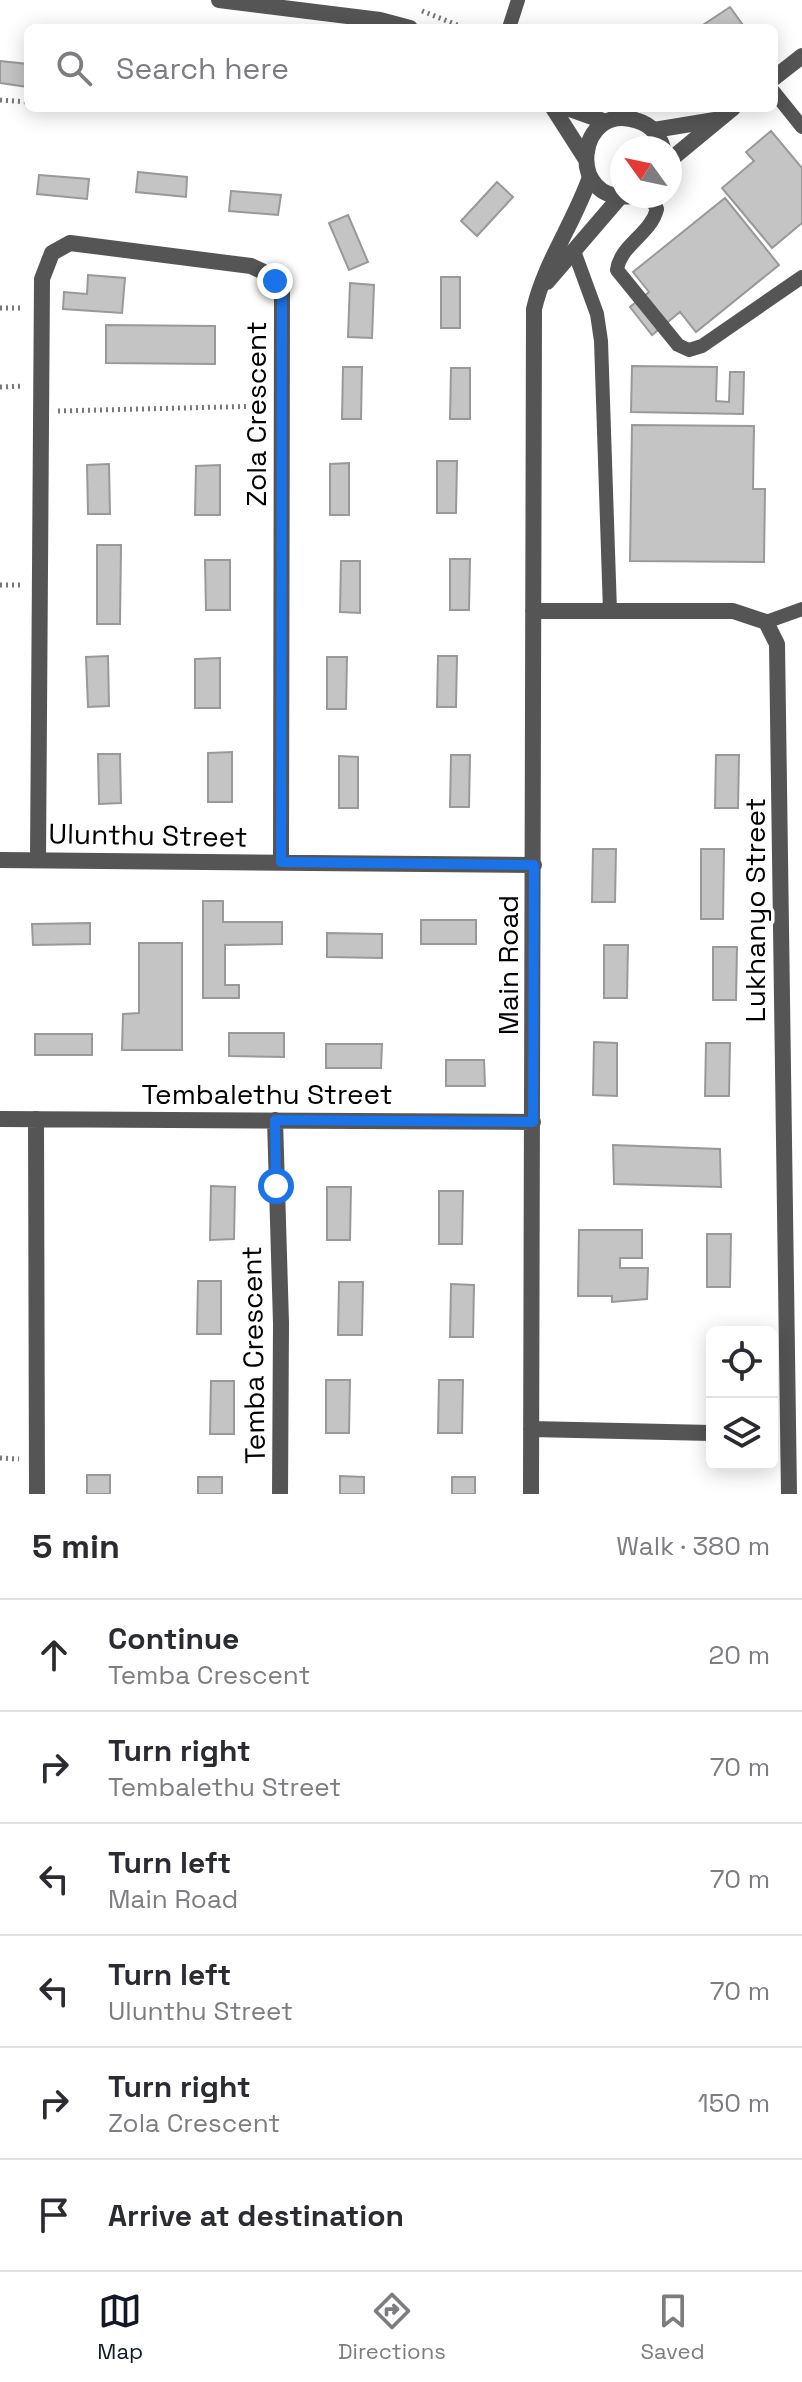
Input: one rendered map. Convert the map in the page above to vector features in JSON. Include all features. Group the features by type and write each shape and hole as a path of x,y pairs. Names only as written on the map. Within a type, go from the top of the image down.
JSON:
{"street":[{"path":"219,0 395,24"},
{"path":"778,75 802,56"},
{"path":"556,112 585,158 590,177 597,187 610,191"},
{"path":"578,112 606,122 630,118 654,130 717,120"},
{"path":"682,150 728,112"},
{"path":"585,158 587,145 606,122"},
{"path":"654,130 657,136"},
{"name":"Main Road","path":"531,1494 534,319 538,292 546,270 576,216 590,177"},
{"path":"538,292 615,208"},
{"name":"Zola Crescent","path":"38,860 42,279 52,253 70,243 233,263 266,273 282,293 281,862"},
{"path":"533,611 733,611 766,622"},
{"name":"Lukhanyo Street","path":"766,622 777,644 779,660 783,1219 791,1435 789,1494"},
{"name":"Ulunthu Street","path":"0,860 534,865"},
{"name":"Tembalethu Street","path":"0,1119 533,1122"},
{"path":"36,1119 37,1494"},
{"name":"Temba Crescent","path":"275,1120 281,1323 280,1494"},
{"path":"531,1429 706,1433"},
{"path":"778,1435 791,1435"}],"lane":[{"path":"510,24 518,0"},
{"path":"778,97 802,127"},
{"path":"656,208 653,221 618,261 617,270 678,345 689,350 702,346 802,277"},
{"path":"574,251 597,314 601,341 610,611"},
{"path":"766,622 802,609"}],"path":[{"path":"0,100 24,102"},
{"path":"41,411 282,405"}],"building":[{"path":"730,7 742,24 704,24"},
{"path":"0,61 24,64 24,86 0,83"},
{"path":"771,131 802,168 802,223 772,248 722,188 754,161 746,152"},
{"path":"138,172 187,177 186,197 136,192"},
{"path":"39,175 89,179 87,199 37,194"},
{"path":"497,182 513,197 477,236 461,221"},
{"path":"231,191 281,195 278,215 229,211"},
{"path":"725,198 779,265 696,332 680,312 652,335 630,307 649,292 633,272"},
{"path":"348,215 368,262 349,270 329,223"},
{"path":"88,275 125,278 122,313 63,309 64,292 87,294"},
{"path":"441,277 460,277 460,328 441,328"},
{"path":"350,283 374,285 372,338 348,337"},
{"path":"106,325 215,326 215,364 106,363"},
{"path":"632,366 717,367 716,401 729,402 730,372 744,372 743,414 631,412"},
{"path":"343,367 362,367 361,419 342,419"},
{"path":"451,368 470,368 470,419 450,419"},
{"path":"632,425 754,426 753,489 765,489 764,562 630,561"},
{"path":"437,461 457,461 456,513 437,513"},
{"path":"349,463 349,515 330,515 330,464"},
{"path":"109,464 110,514 88,514 87,465"},
{"path":"220,465 220,515 195,515 196,466"},
{"path":"97,545 121,545 120,624 97,624"},
{"path":"450,559 470,559 469,610 450,610"},
{"path":"205,560 230,560 230,610 206,610"},
{"path":"341,561 360,561 360,613 340,612"},
{"path":"108,656 109,706 88,707 86,657"},
{"path":"438,656 457,656 456,707 437,707"},
{"path":"327,657 347,657 346,709 327,709"},
{"path":"220,658 220,708 195,708 195,659"},
{"path":"232,752 232,802 208,802 208,753"},
{"path":"98,754 120,754 121,803 99,804"},
{"path":"451,755 470,755 469,807 450,807"},
{"path":"716,755 739,755 738,808 715,808"},
{"path":"339,756 358,757 358,808 339,808"},
{"path":"593,849 616,849 615,902 592,902"},
{"path":"701,849 724,849 723,919 701,919"},
{"path":"203,901 223,901 223,922 282,922 282,944 225,945 225,985 239,985 239,998 203,998"},
{"path":"421,920 476,920 476,944 421,944"},
{"path":"90,923 90,944 33,945 32,924"},
{"path":"327,933 382,934 382,958 327,957"},
{"path":"139,943 182,943 182,1050 122,1050 123,1014 139,1013"},
{"path":"604,945 628,945 627,998 604,998"},
{"path":"713,947 737,947 736,1000 713,1000"},
{"path":"229,1033 284,1033 284,1057 229,1056"},
{"path":"35,1034 92,1034 92,1055 35,1055"},
{"path":"594,1042 617,1043 617,1096 593,1095"},
{"path":"706,1043 730,1043 729,1096 705,1096"},
{"path":"326,1044 382,1044 381,1068 326,1068"},
{"path":"446,1060 484,1060 485,1086 446,1086"},
{"path":"613,1145 720,1149 721,1187 614,1184"},
{"path":"211,1186 235,1187 234,1239 210,1240"},
{"path":"327,1187 351,1187 350,1240 327,1240"},
{"path":"439,1191 463,1191 462,1244 439,1244"},
{"path":"579,1230 642,1230 642,1258 620,1258 620,1268 648,1268 647,1299 612,1302 612,1296 578,1296"},
{"path":"707,1234 731,1234 730,1287 707,1287"},
{"path":"198,1281 221,1281 221,1334 197,1334"},
{"path":"339,1282 363,1282 362,1335 338,1335"},
{"path":"451,1284 474,1285 473,1337 450,1337"},
{"path":"326,1380 350,1380 349,1433 326,1433"},
{"path":"439,1380 463,1380 462,1433 438,1433"},
{"path":"211,1381 234,1381 234,1434 210,1434"},
{"path":"87,1475 110,1475 110,1494 87,1494"},
{"path":"340,1476 364,1477 364,1494 340,1494"},
{"path":"198,1477 222,1477 222,1494 198,1494"},
{"path":"452,1477 475,1477 475,1494 452,1494"}],"route":[{"path":"275,281 282,293 281,862 534,865 533,1122 275,1120 276,1186"}]}
